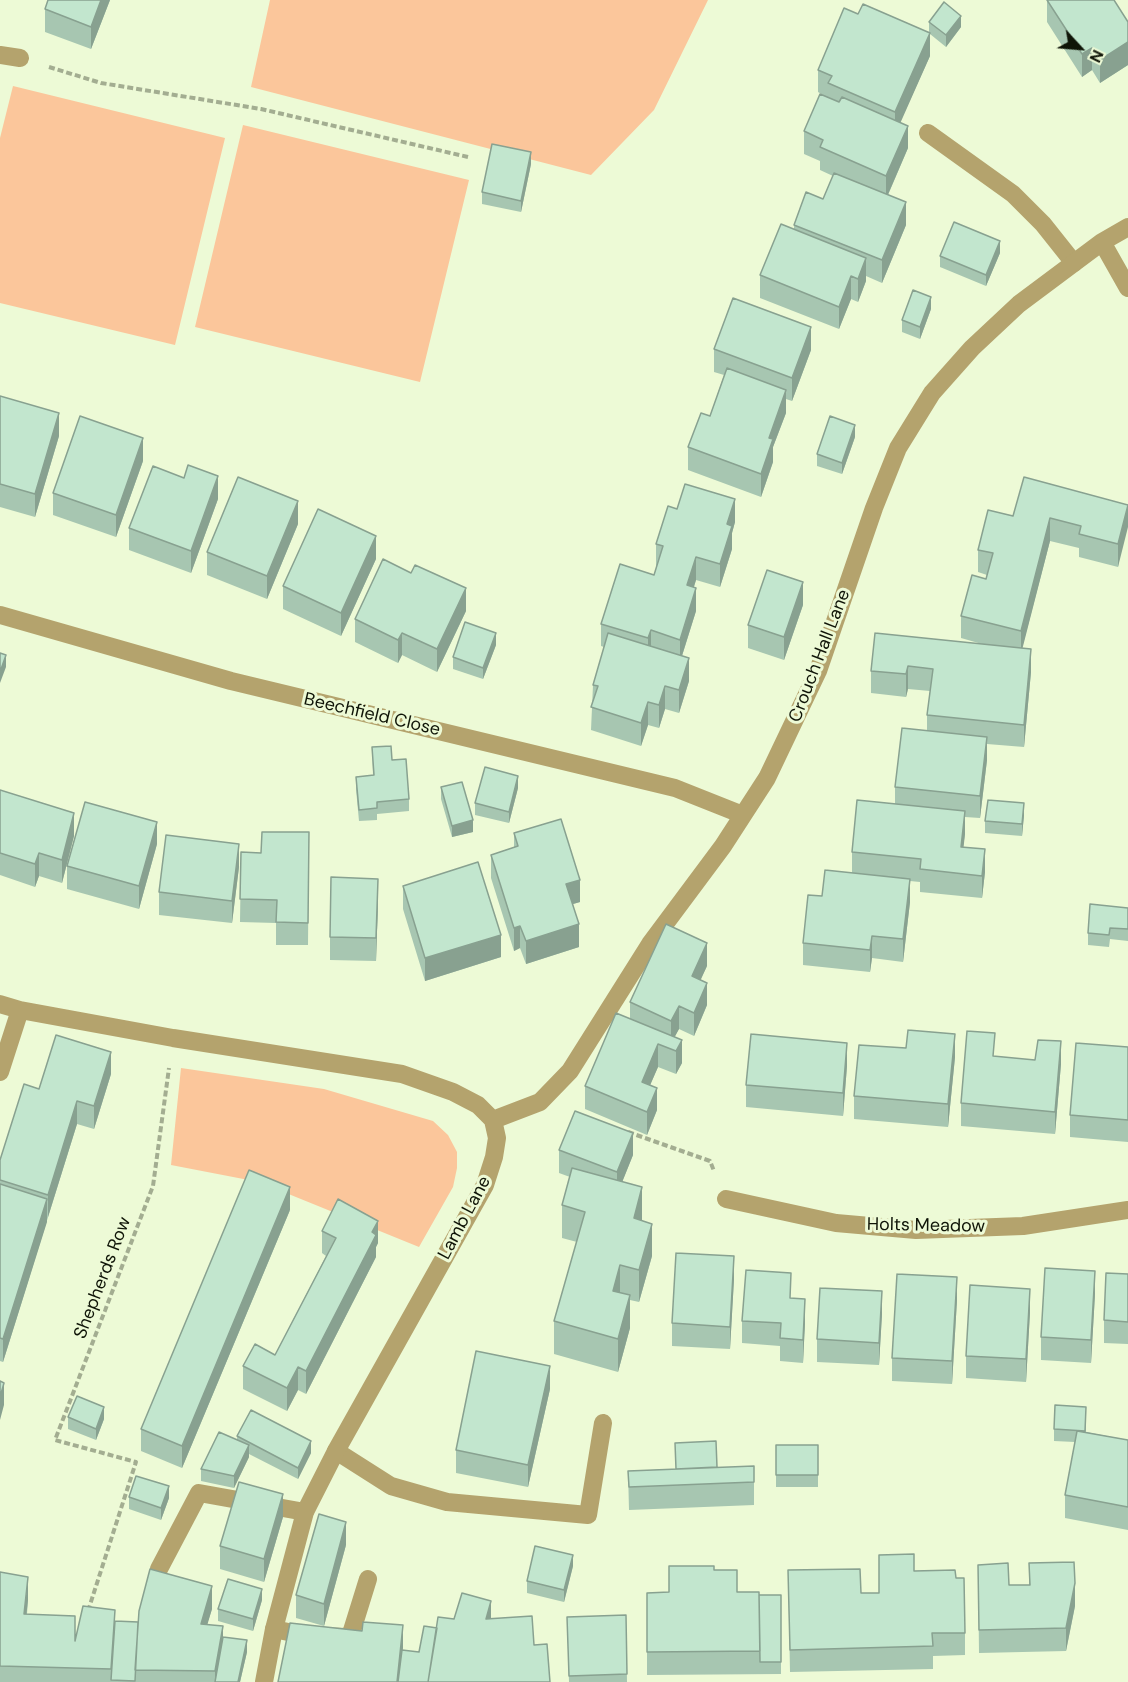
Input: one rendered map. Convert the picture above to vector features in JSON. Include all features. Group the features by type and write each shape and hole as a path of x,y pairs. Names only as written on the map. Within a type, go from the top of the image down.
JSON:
{"street":[{"path":"0,55 20,58"},
{"path":"928,133 1012,194 1043,224 1074,263"},
{"name":"Crouch Hall Lane","path":"493,1120 540,1101 570,1071 650,944 723,846 767,778 818,671 874,508 898,448 932,393 972,348 1019,304 1102,242 1128,227"},
{"path":"1102,242 1128,288"},
{"name":"Beechfield Close","path":"0,615 231,681 675,788 743,815"},
{"path":"0,1004 20,1010 173,1038 402,1074 453,1092 478,1105 493,1120"},
{"path":"0,1072 20,1010"},
{"name":"Lamb Lane","path":"264,1682 274,1629 304,1512 484,1185 495,1157 497,1138 493,1120"},
{"name":"Holts Meadow","path":"726,1199 836,1223 916,1230 1023,1226 1128,1210"},
{"path":"336,1451 391,1486 447,1502 588,1515 603,1424"},
{"path":"159,1569 199,1493 304,1512"},
{"path":"274,1629 307,1636 350,1637 368,1579"}],"path":[{"path":"20,58 100,83 261,109 468,158"},
{"name":"Shepherds Row","path":"85,1621 136,1462 55,1440 153,1186 173,1038"},
{"path":"620,1129 710,1161 726,1199"}],"shaded area":[{"path":"270,0 708,0 654,110 591,175 251,87"},
{"path":"13,86 225,138 175,345 0,303 0,138"},
{"path":"243,125 469,180 420,382 195,327"},
{"path":"181,1068 324,1089 433,1121 448,1135 457,1152 457,1168 453,1187 419,1247 259,1182 171,1165"}],"building":[{"path":"48,0 101,0 91,27 45,9"},
{"path":"1047,0 1114,0 1128,22 1128,42 1100,60 1092,48 1082,54"},
{"path":"944,2 961,16 946,35 929,22"},
{"path":"863,4 930,33 895,112 828,83 832,76 818,70 844,8 858,14"},
{"path":"820,94 839,102 842,97 908,126 886,176 820,147 823,140 804,131"},
{"path":"492,144 531,152 521,201 482,192"},
{"path":"834,173 906,202 882,260 794,225 806,192 823,199"},
{"path":"954,222 1000,241 986,275 940,256"},
{"path":"781,224 866,258 858,279 851,276 839,307 760,275"},
{"path":"913,290 931,297 920,327 902,320"},
{"path":"733,298 811,327 792,378 714,349"},
{"path":"727,368 786,390 769,438 773,439 761,474 688,447 701,413 710,416"},
{"path":"0,396 59,413 35,494 0,484"},
{"path":"80,416 143,438 116,515 53,493"},
{"path":"830,416 855,425 842,463 817,454"},
{"path":"188,465 218,476 191,551 129,528 153,466 184,478"},
{"path":"238,477 298,501 267,576 207,552"},
{"path":"1024,477 1128,505 1118,544 1079,534 1081,526 1050,518 1021,631 961,616 972,575 986,579 993,553 978,550 988,510 1013,516"},
{"path":"685,484 735,499 727,524 732,526 720,564 696,557 687,585 696,588 680,640 651,630 648,638 601,624 620,564 654,575 663,546 656,544 668,506 677,509"},
{"path":"318,509 376,536 341,613 283,586"},
{"path":"383,559 411,573 415,565 466,588 437,649 402,633 398,640 355,619"},
{"path":"767,570 803,582 784,637 748,625"},
{"path":"465,622 496,633 483,668 453,657"},
{"path":"608,633 689,658 679,690 665,686 659,705 648,702 641,723 591,707 598,686 593,685"},
{"path":"875,633 1031,649 1024,725 927,715 933,669 908,666 906,674 871,671"},
{"path":"0,653 6,655 0,672"},
{"path":"902,728 987,737 980,796 895,787"},
{"path":"391,746 392,760 406,759 409,799 377,802 377,808 359,810 356,777 374,775 372,747"},
{"path":"485,767 518,776 509,812 475,803"},
{"path":"462,782 473,820 452,826 441,787"},
{"path":"0,790 74,813 62,860 39,853 35,864 0,853"},
{"path":"857,800 965,811 961,847 985,849 982,876 920,869 921,859 852,852"},
{"path":"988,800 1024,803 1022,824 985,821"},
{"path":"85,802 157,822 139,886 67,866"},
{"path":"561,819 580,880 566,884 579,924 526,941 520,926 514,928 491,855 518,846 514,833"},
{"path":"262,832 309,832 308,923 276,922 277,900 240,899 241,852 261,853"},
{"path":"166,835 239,844 232,901 159,892"},
{"path":"478,862 501,935 425,958 403,886"},
{"path":"825,870 910,879 903,939 872,936 870,950 803,943 808,895 822,896"},
{"path":"331,877 378,879 376,938 330,937"},
{"path":"1090,904 1128,908 1128,929 1110,928 1109,935 1088,933"},
{"path":"666,924 707,943 692,976 707,983 694,1013 679,1006 671,1021 630,1002"},
{"path":"616,1013 682,1040 676,1051 658,1044 642,1082 657,1088 647,1112 585,1086"},
{"path":"908,1030 955,1034 948,1104 854,1096 859,1045 906,1048"},
{"path":"967,1031 995,1033 993,1056 1035,1060 1038,1040 1061,1041 1055,1112 961,1103"},
{"path":"751,1034 847,1043 843,1093 746,1085"},
{"path":"56,1035 111,1052 94,1106 77,1101 48,1195 0,1180 0,1160 24,1084 39,1089"},
{"path":"1076,1043 1128,1047 1128,1120 1070,1115"},
{"path":"575,1111 633,1133 617,1172 559,1150"},
{"path":"572,1168 642,1187 634,1218 652,1224 639,1270 620,1265 613,1291 630,1295 618,1339 554,1321 585,1212 562,1205"},
{"path":"249,1170 290,1187 182,1446 141,1429"},
{"path":"0,1184 47,1199 3,1339 0,1338"},
{"path":"338,1199 378,1221 372,1232 376,1235 306,1371 298,1367 287,1388 243,1366 255,1344 275,1355 336,1238 322,1231"},
{"path":"676,1253 734,1256 730,1327 672,1323"},
{"path":"1045,1268 1095,1271 1091,1340 1041,1337"},
{"path":"746,1270 791,1273 790,1298 805,1299 803,1340 780,1338 781,1323 742,1321"},
{"path":"1106,1273 1128,1274 1128,1322 1104,1320"},
{"path":"897,1274 957,1277 952,1361 892,1358"},
{"path":"970,1285 1030,1289 1026,1359 966,1356"},
{"path":"820,1288 882,1291 879,1343 817,1339"},
{"path":"476,1351 550,1366 528,1465 456,1450"},
{"path":"0,1381 4,1383 0,1397"},
{"path":"77,1396 104,1407 96,1429 68,1417"},
{"path":"1055,1405 1086,1407 1085,1431 1054,1429"},
{"path":"251,1410 311,1441 298,1468 237,1436"},
{"path":"1077,1431 1128,1440 1128,1507 1065,1495"},
{"path":"219,1432 249,1445 234,1476 201,1469"},
{"path":"716,1441 717,1467 676,1469 675,1443"},
{"path":"776,1445 818,1445 818,1475 776,1475"},
{"path":"754,1466 754,1482 629,1487 628,1471"},
{"path":"136,1476 169,1486 161,1508 129,1497"},
{"path":"239,1482 283,1494 264,1559 220,1546"},
{"path":"319,1514 346,1522 324,1604 296,1595"},
{"path":"535,1546 573,1555 564,1590 527,1581"},
{"path":"914,1554 914,1571 955,1570 956,1578 964,1578 965,1633 932,1633 933,1646 790,1650 788,1570 860,1569 861,1593 879,1593 879,1555"},
{"path":"1074,1562 1075,1583 1066,1628 979,1630 978,1565 1008,1563 1009,1585 1030,1585 1029,1563"},
{"path":"669,1566 714,1566 714,1570 737,1570 737,1592 759,1592 760,1651 647,1652 647,1593 669,1592"},
{"path":"150,1569 212,1586 201,1624 223,1626 215,1671 135,1670 139,1611"},
{"path":"0,1572 28,1577 24,1614 75,1616 75,1641 83,1606 115,1610 111,1669 0,1666"},
{"path":"228,1579 262,1589 253,1619 218,1609"},
{"path":"462,1593 491,1601 486,1619 532,1616 534,1645 547,1644 550,1682 428,1682 438,1617 454,1619"},
{"path":"759,1595 781,1595 781,1662 760,1662"},
{"path":"626,1615 627,1674 569,1676 567,1617"},
{"path":"115,1621 138,1622 135,1681 111,1680"},
{"path":"363,1622 403,1625 397,1682 278,1682 290,1623 362,1631"},
{"path":"424,1626 437,1628 428,1682 398,1682 402,1650 419,1652"},
{"path":"223,1637 247,1640 238,1682 215,1682"}]}
